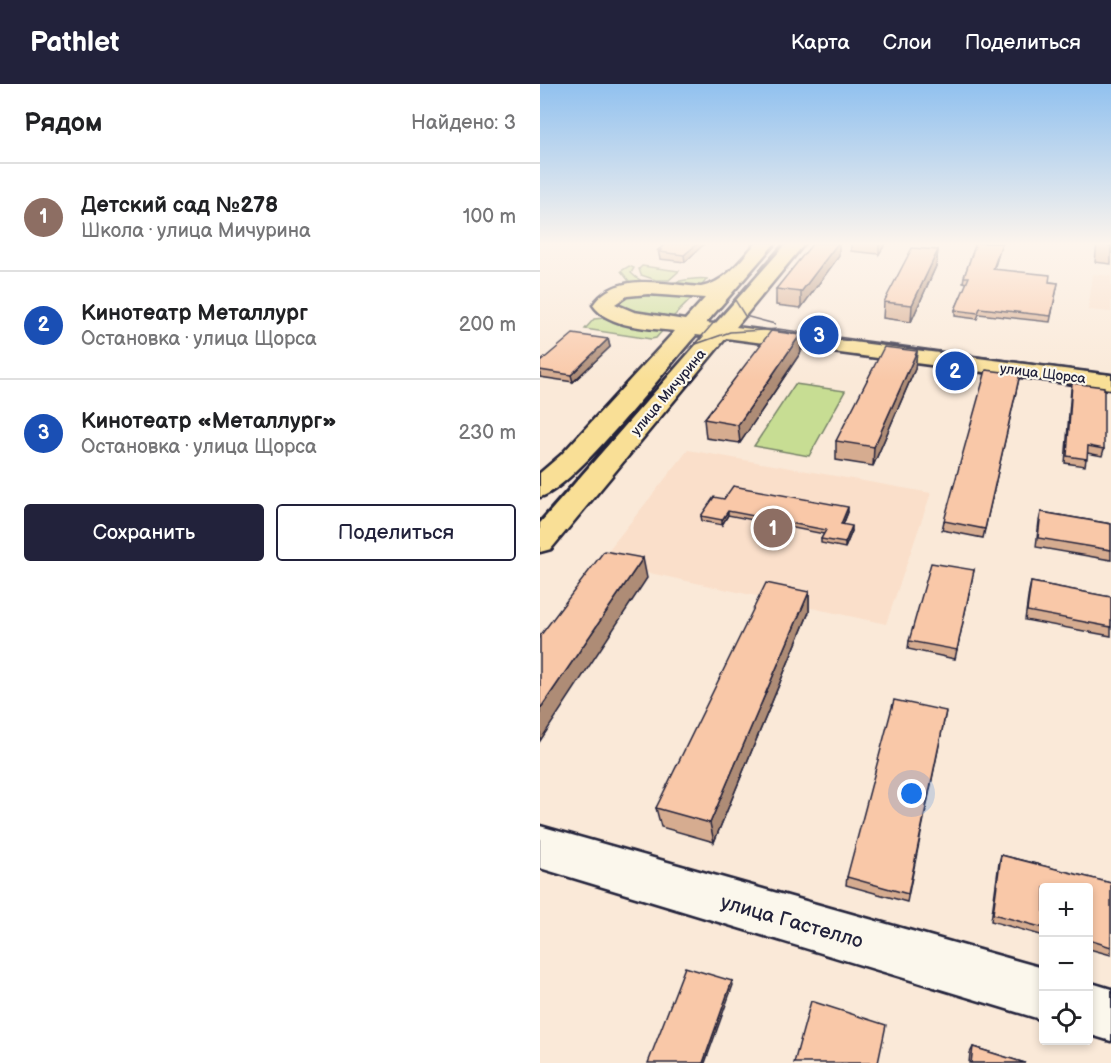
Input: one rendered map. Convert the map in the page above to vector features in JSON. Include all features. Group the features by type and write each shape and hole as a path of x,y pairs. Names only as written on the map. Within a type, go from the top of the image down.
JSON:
{"main road":[{"path":"643,289 625,290 606,299 603,305 610,312 622,315 698,318"},
{"path":"660,289 703,293 715,289"},
{"name":"улица Мичурина","path":"540,488 571,461 724,289"},
{"name":"улица Мичурина","path":"540,542 758,289"},
{"name":"улица Щорса","path":"698,318 738,313 1111,363"},
{"name":"улица Щорса","path":"698,318 720,331 1111,382"},
{"path":"690,366 730,345 754,338 770,337"}],"street":[{"name":"улица Гастелло","path":"540,847 1039,993"},
{"path":"1093,1009 1111,1015"}],"shaded area":[{"path":"1091,289 1111,289 1111,312 1088,310"},
{"path":"688,450 931,493 886,624 599,562"}],"green space":[{"path":"637,292 693,297 673,317 622,310 617,307 617,300"},
{"path":"604,318 624,325 663,330 656,338 651,339 585,329 594,319"},
{"path":"795,384 845,391 809,456 754,446"}],"building":[{"path":"776,289 804,289 801,292"},
{"path":"891,289 920,289 912,305 884,302"},
{"path":"964,289 1057,289 1051,316 980,308 978,313 955,310"},
{"path":"771,331 800,335 738,425 704,419"},
{"path":"573,334 608,339 571,375 540,370 540,362"},
{"path":"884,347 917,351 874,447 836,441"},
{"path":"986,370 1020,374 985,529 944,521"},
{"path":"1072,383 1104,387 1104,449 1088,446 1087,459 1067,456"},
{"path":"733,486 848,507 841,524 852,526 845,543 821,539 826,530 728,511 722,520 701,516 714,497 724,499"},
{"path":"1041,512 1111,524 1111,550 1038,538"},
{"path":"604,551 643,558 540,709 540,636"},
{"path":"931,563 974,570 957,650 909,641"},
{"path":"1031,582 1111,597 1111,627 1027,611"},
{"path":"766,583 809,592 710,823 656,808"},
{"path":"894,700 946,711 908,894 847,877"},
{"path":"1001,855 1111,883 1111,947 1093,941 1093,883 1039,883 1039,927 993,914"},
{"path":"685,967 732,981 703,1063 648,1063"},
{"path":"811,1001 886,1025 878,1063 794,1063"},
{"path":"973,1047 1025,1063 971,1063"}],"tram line":[{"path":"540,522 743,289"},
{"path":"735,300 745,316 775,324"},
{"path":"696,344 730,332 778,329 1111,374"}],"place":[{"name":"Кинотеатр «Металлург»","path":"819,335"},
{"name":"Кинотеатр Металлург","path":"955,371"},
{"name":"Детский сад №278","path":"773,528"}]}
